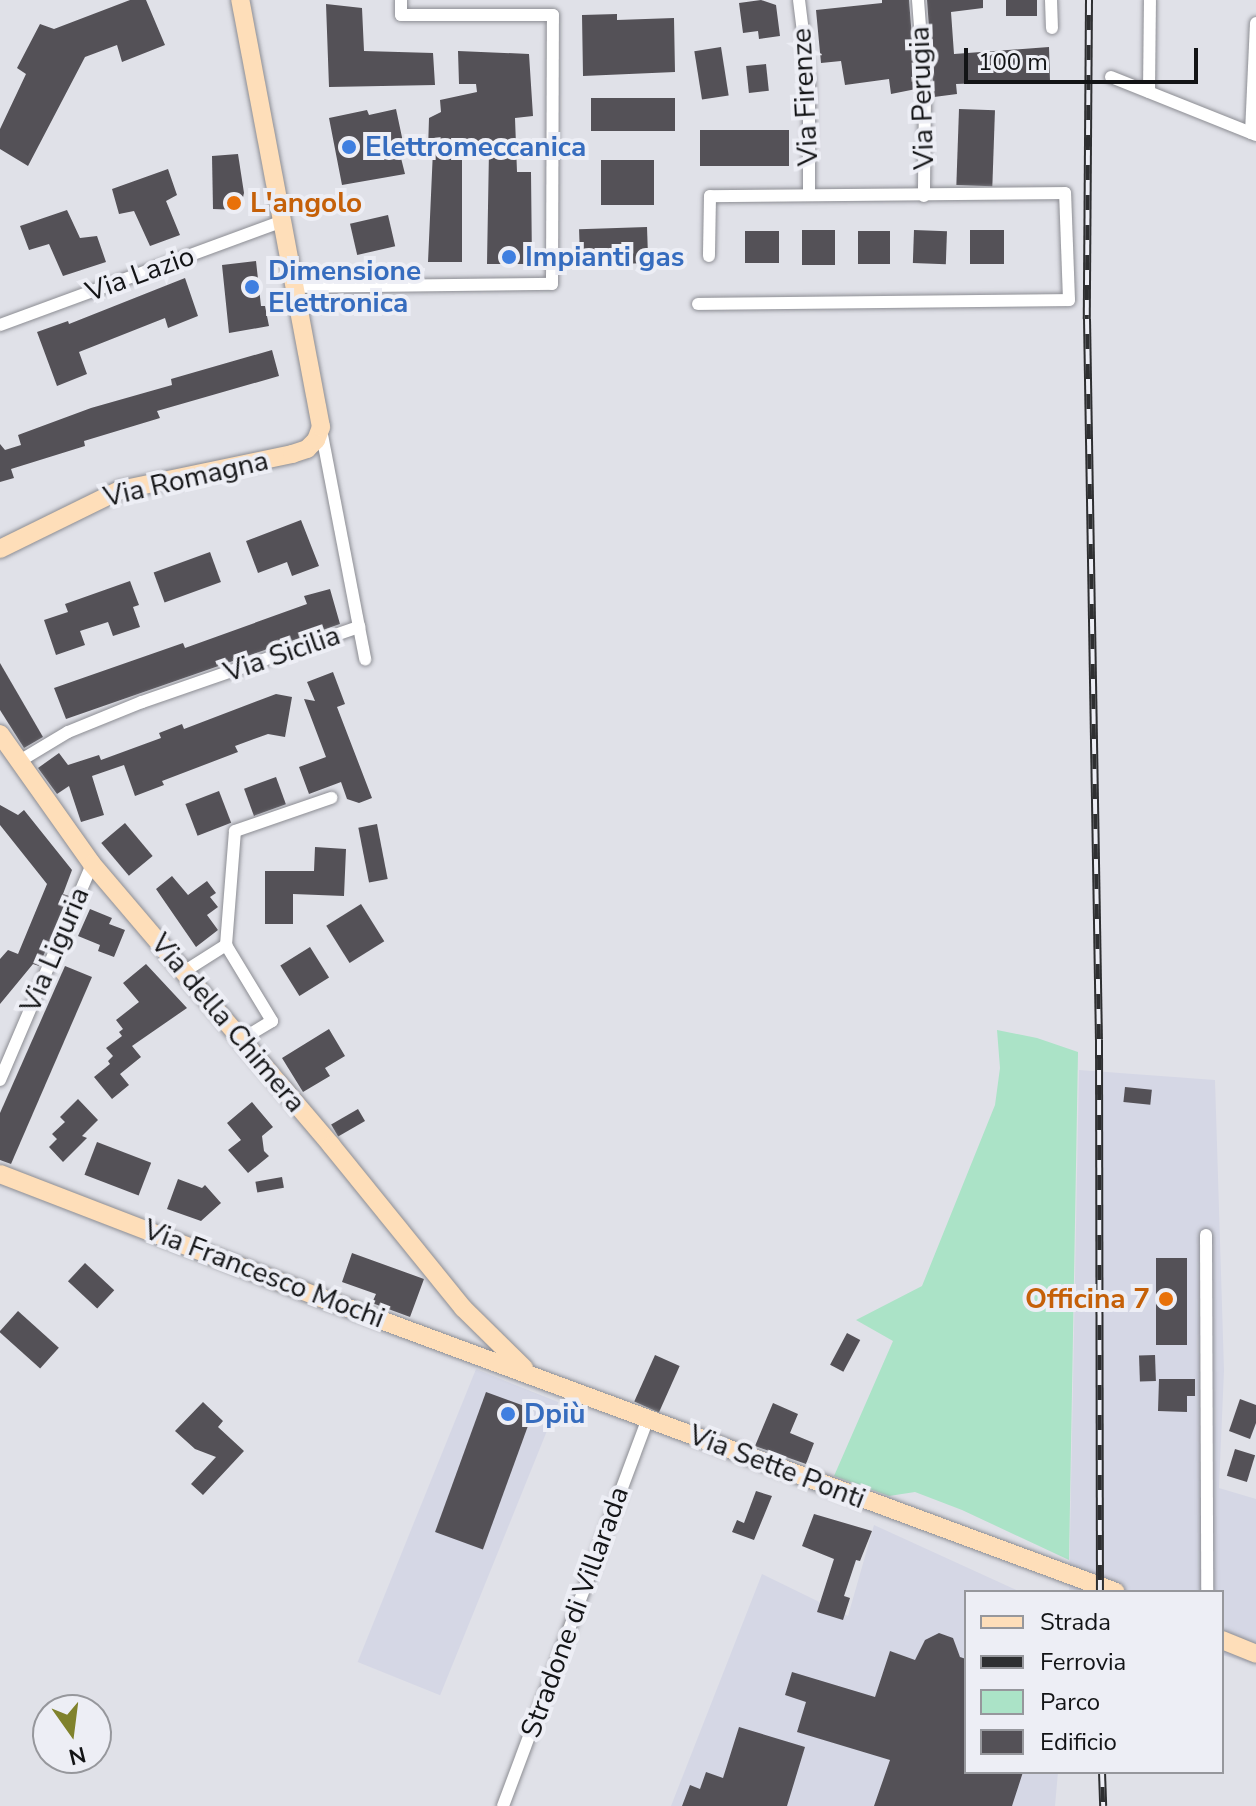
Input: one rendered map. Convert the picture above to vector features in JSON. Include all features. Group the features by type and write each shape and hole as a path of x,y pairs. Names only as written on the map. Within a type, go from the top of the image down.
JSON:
{"main road":[{"path":"240,0 321,427"},
{"name":"Via Romagna","path":"0,549 120,490 307,449 321,427"},
{"name":"Via della Chimera","path":"0,734 92,864 242,1039 463,1308 529,1373"},
{"name":"Via Francesco Mochi","path":"2,1178 529,1373"},
{"path":"445,1342 460,1331 463,1308"},
{"name":"Via Sette Ponti","path":"529,1373 1025,1561 1110,1590"},
{"name":"Via Sette Ponti","path":"1025,1561 1048,1577 1083,1590"},
{"path":"1224,1641 1256,1654"}],"street":[{"path":"292,287 552,284 553,15 401,15 401,0"},
{"name":"Via Firenze","path":"799,0 809,80 809,194"},
{"name":"Via Perugia","path":"918,0 925,93 924,196"},
{"path":"1051,0 1052,28"},
{"path":"1149,92 1150,0"},
{"path":"1111,77 1254,134 1256,23"},
{"path":"698,304 1069,300 1065,193 710,196 709,256"},
{"name":"Via Lazio","path":"0,325 280,222"},
{"name":"Via Sicilia","path":"18,762 58,737 129,707 359,627 321,427"},
{"path":"359,627 365,659"},
{"path":"242,1039 272,1021 226,945 235,831 331,798"},
{"name":"Via Liguria","path":"0,1080 92,864"},
{"path":"185,971 226,945"},
{"path":"1206,1235 1207,1590"},
{"name":"Stradone di Villarada","path":"503,1806 648,1418"}],"shaded area":[{"path":"1079,1070 1215,1080 1224,1370 1219,1488 1256,1499 1256,1664 1224,1656 1224,1590 1069,1590"},
{"path":"476,1369 559,1402 440,1695 358,1662"},
{"path":"874,1525 1017,1590 964,1590 964,1774 1058,1774 1055,1806 671,1806 762,1574 848,1616"}],"green space":[{"path":"997,1030 1037,1038 1078,1052 1069,1560 962,1510 915,1492 889,1496 834,1476 893,1341 856,1320 922,1286 995,1105 1000,1068"}],"building":[{"path":"130,0 146,0 165,45 122,62 117,45 85,57 28,166 0,149 0,129 26,74 17,68 40,24 54,29"},
{"path":"761,0 776,5 780,36 759,39 758,31 743,33 739,3"},
{"path":"882,0 909,0 916,89 891,94 889,79 845,85 841,61 821,63 816,10 882,3"},
{"path":"927,0 983,0 983,8 951,12 954,54 1049,47 1050,81 956,84 957,94 934,97"},
{"path":"1006,0 1037,0 1037,16 1006,16"},
{"path":"326,4 362,8 364,51 433,53 435,85 329,87"},
{"path":"617,14 617,20 674,18 675,72 583,76 582,15"},
{"path":"721,47 729,95 702,100 694,51"},
{"path":"458,51 529,54 533,116 515,118 517,172 531,172 532,264 487,264 489,150 462,150 462,262 428,262 433,150 428,150 429,118 441,112 440,100 477,92 476,84 459,84"},
{"path":"766,64 769,91 749,93 746,66"},
{"path":"591,98 675,98 675,131 591,131"},
{"path":"396,109 403,142 397,142 405,174 342,185 329,118 367,110 369,115"},
{"path":"959,109 995,110 992,186 956,185"},
{"path":"700,130 789,130 789,166 700,166"},
{"path":"238,154 244,193 240,210 213,209 212,156"},
{"path":"601,160 654,160 654,205 601,205"},
{"path":"168,169 177,195 166,201 180,235 150,246 134,211 119,214 112,189"},
{"path":"67,210 80,238 97,236 106,262 63,276 49,244 29,250 20,226"},
{"path":"388,215 395,246 357,255 350,224"},
{"path":"647,227 648,263 580,265 579,229"},
{"path":"802,230 835,230 835,265 802,265"},
{"path":"914,230 947,231 946,264 913,263"},
{"path":"970,230 1004,230 1004,264 970,264"},
{"path":"745,231 779,231 779,263 745,263"},
{"path":"858,231 890,231 890,264 858,264"},
{"path":"256,261 261,306 265,306 269,326 229,333 222,265"},
{"path":"185,278 198,316 168,328 165,318 79,352 87,374 57,386 37,332 68,321 69,324"},
{"path":"272,350 279,376 157,411 160,418 84,441 85,446 11,469 14,478 0,482 0,444 5,450 21,445 18,435 91,408 172,385 171,379"},
{"path":"301,520 319,566 292,576 287,562 258,573 246,541"},
{"path":"210,552 221,582 165,603 154,573"},
{"path":"130,581 139,605 133,607 140,627 113,636 108,622 80,631 85,645 56,655 44,620 68,612 65,604"},
{"path":"330,589 340,624 66,719 54,688 183,643 185,648 307,604 304,596"},
{"path":"0,663 43,737 24,748 0,710"},
{"path":"333,672 345,704 337,707 372,798 359,803 347,799 341,782 309,794 299,767 326,757 304,699 315,701 307,682"},
{"path":"276,694 292,697 285,737 268,734 235,746 238,752 162,781 164,785 135,796 124,765 92,776 104,815 81,822 69,786 57,794 38,768 59,753 68,765 99,755 101,760 161,738 159,733 182,724 184,729"},
{"path":"276,777 286,804 254,816 244,789"},
{"path":"219,791 231,823 198,836 185,804"},
{"path":"0,805 18,815 24,810 72,870 63,894 69,896 39,966 33,964 0,1004 0,959 8,950 18,954 47,884 0,825"},
{"path":"125,823 153,856 129,876 101,843"},
{"path":"377,824 388,879 369,883 358,828"},
{"path":"315,847 346,849 344,896 293,894 293,924 265,924 265,871 314,871"},
{"path":"172,876 188,895 207,881 216,893 210,897 218,907 207,915 218,930 196,947 156,889"},
{"path":"361,904 384,941 350,963 326,926"},
{"path":"90,909 112,918 109,924 125,930 114,957 98,951 100,945 78,936"},
{"path":"310,947 329,978 299,996 280,966"},
{"path":"146,964 187,1008 132,1046 141,1057 120,1074 129,1085 112,1099 94,1077 110,1064 108,1061 113,1056 106,1048 122,1036 119,1032 123,1029 116,1020 139,1002 123,983"},
{"path":"65,966 92,977 11,1164 0,1160 0,1113"},
{"path":"329,1029 345,1056 325,1068 330,1076 303,1092 282,1058"},
{"path":"1125,1087 1152,1090 1150,1105 1123,1102"},
{"path":"78,1099 98,1120 82,1136 87,1138 63,1162 49,1147 57,1139 52,1134 65,1122 60,1117"},
{"path":"252,1102 273,1127 262,1136 264,1151 269,1156 248,1173 228,1150 241,1140 227,1123"},
{"path":"358,1109 365,1121 338,1137 331,1124"},
{"path":"97,1142 151,1163 139,1195 84,1175"},
{"path":"282,1177 284,1188 257,1193 255,1182"},
{"path":"178,1179 202,1188 205,1185 221,1203 201,1221 167,1209"},
{"path":"352,1253 424,1279 410,1317 372,1303 376,1294 342,1282"},
{"path":"1156,1258 1187,1258 1187,1345 1156,1345"},
{"path":"85,1263 114,1290 97,1309 68,1281"},
{"path":"18,1311 59,1348 40,1369 0,1332"},
{"path":"847,1333 860,1340 843,1372 830,1365"},
{"path":"655,1355 680,1366 659,1413 634,1402"},
{"path":"1155,1355 1156,1381 1140,1382 1139,1356"},
{"path":"1159,1379 1195,1379 1195,1396 1187,1396 1187,1412 1158,1411"},
{"path":"486,1392 534,1409 483,1549 435,1532"},
{"path":"1240,1399 1256,1405 1256,1423 1250,1439 1229,1431"},
{"path":"203,1402 223,1421 218,1427 244,1451 203,1495 191,1484 216,1457 195,1449 175,1431"},
{"path":"773,1403 798,1414 790,1433 814,1443 806,1464 755,1446"},
{"path":"1235,1449 1255,1455 1247,1482 1227,1476"},
{"path":"756,1491 772,1496 754,1540 732,1532 737,1520 744,1523"},
{"path":"814,1514 872,1531 860,1561 856,1560 844,1596 850,1598 843,1620 817,1612 834,1559 802,1546"},
{"path":"939,1633 953,1638 960,1657 964,1658 964,1774 1022,1774 1012,1806 874,1806 890,1760 797,1732 806,1702 785,1695 792,1672 875,1697 890,1651 915,1660 925,1640"},
{"path":"739,1727 805,1747 787,1806 682,1806 690,1785 700,1789 706,1772 723,1778"}],"railway":[{"path":"1089,0 1087,319 1099,1040 1100,1590"},
{"path":"1102,1774 1103,1806"}],"place":[{"name":"Elettromeccanica","path":"349,147"},
{"name":"L'angolo","path":"234,203"},
{"name":"Impianti gas","path":"509,257"},
{"name":"Dimensione Elettronica","path":"252,287"},
{"name":"Officina 7","path":"1166,1299"},
{"name":"Dpiù","path":"508,1414"}]}
